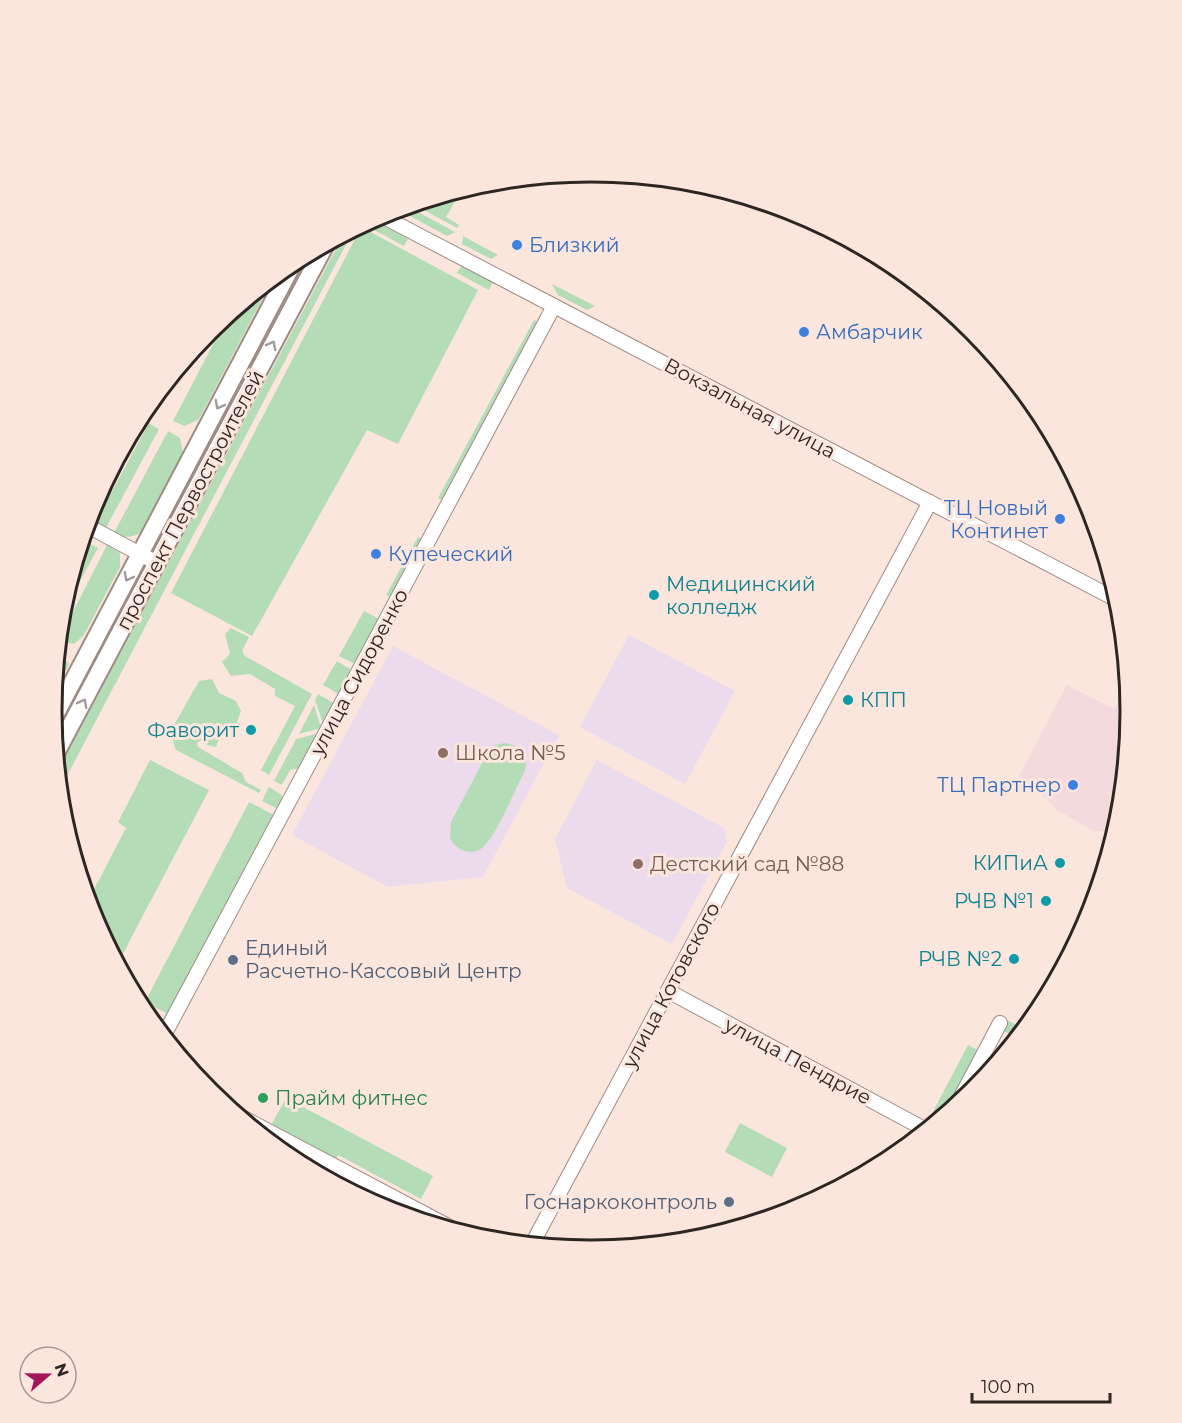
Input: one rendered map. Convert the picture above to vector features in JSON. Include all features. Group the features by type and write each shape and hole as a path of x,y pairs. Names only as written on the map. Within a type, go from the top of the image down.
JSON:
{"highway":[{"path":"282,1141 409,1209"}],"main road":[{"name":"проспект Первостроителей","path":"63,740 319,257"},
{"name":"проспект Первостроителей","path":"62,701 284,280"}],"street":[{"name":"Вокзальная улица","path":"391,221 1107,595"},
{"name":"улица Сидоренко","path":"167,1029 554,306"},
{"name":"улица Котовского","path":"536,1238 930,502"},
{"path":"94,529 157,563"},
{"name":"улица Пендрие","path":"668,991 920,1127"},
{"path":"969,1082 1000,1023"}],"shaded area":[{"path":"629,635 735,691 685,784 580,727"},
{"name":"Школа №5","path":"393,646 559,735 483,877 388,887 292,835"},
{"path":"1067,685 1115,709 1120,702 1116,781 1106,831 1093,831 1056,809 1041,793 1017,780"},
{"name":"Дестский сад №88","path":"597,760 724,828 727,841 672,944 567,888 555,839"}],"green space":[{"path":"456,200 446,217 459,225 457,228 423,209"},
{"path":"417,211 455,232 447,236 408,215"},
{"path":"382,225 408,239 404,246 374,230"},
{"path":"369,231 478,290 398,444 367,430 252,636 171,593 355,239"},
{"path":"463,236 498,255 491,259 462,244"},
{"path":"347,242 66,778 64,759 337,247"},
{"path":"462,265 493,282 489,290 457,273"},
{"path":"552,284 595,306 587,310 558,295"},
{"path":"265,294 199,419 185,426 173,421 217,337"},
{"path":"534,320 541,324 446,502 438,498"},
{"path":"147,423 159,429 106,528 97,523 101,512 145,430 143,429"},
{"path":"168,431 180,438 183,452 140,533 127,537 114,533"},
{"path":"418,537 425,541 394,599 386,595"},
{"path":"89,544 98,548 77,587"},
{"path":"107,545 120,553 120,567 84,635 74,644 66,642 70,617"},
{"path":"364,611 381,620 360,661 353,663 339,656"},
{"path":"231,628 249,637 242,651 245,656 312,694 269,775 261,770 295,706 275,696 275,689 250,674 231,676 222,662 230,654 225,634"},
{"path":"65,659 69,664 63,676"},
{"path":"337,661 350,669 353,675 342,696 323,685"},
{"path":"212,679 219,693 236,701 241,711 235,728 218,741 216,747 207,745 203,739 197,743 198,747 242,773 246,782 261,790 259,793 176,750 170,732 199,681"},
{"path":"318,694 337,705 324,726 315,700"},
{"path":"314,705 321,728 299,734"},
{"path":"320,733 304,767 290,770 282,785 274,781 296,739"},
{"path":"504,743 515,746 523,753 526,762 524,773 501,821 485,845 476,851 466,851 456,846 450,838 451,822 487,754 494,746"},
{"path":"150,760 209,790 122,956 93,891 126,828 118,822"},
{"path":"269,787 282,795 281,805 276,808 262,801"},
{"path":"249,802 276,816 164,1025 162,1021 166,1013 150,1005 147,999"},
{"path":"1007,1020 1017,1026 1011,1034 1002,1030"},
{"path":"968,1045 980,1051 958,1092 929,1119"},
{"path":"286,1098 433,1176 421,1199 338,1155 335,1161 270,1127"},
{"path":"740,1123 787,1148 772,1177 725,1152"}],"place":[{"name":"Близкий","path":"517,245"},
{"name":"Амбарчик","path":"804,332"},
{"name":"ТЦ Новый Континет","path":"1060,519"},
{"name":"Купеческий","path":"376,554"},
{"name":"Медицинский колледж","path":"654,595"},
{"name":"КПП","path":"848,700"},
{"name":"Фаворит","path":"251,730"},
{"name":"Школа №5","path":"443,753"},
{"name":"ТЦ Партнер","path":"1073,785"},
{"name":"КИПиА","path":"1060,863"},
{"name":"Дестский сад №88","path":"638,864"},
{"name":"РЧВ №1","path":"1046,901"},
{"name":"РЧВ №2","path":"1014,959"},
{"name":"Единый Расчетно-Кассовый Центр","path":"233,960"},
{"name":"Прайм фитнес","path":"263,1098"},
{"name":"Госнаркоконтроль","path":"729,1202"}]}
